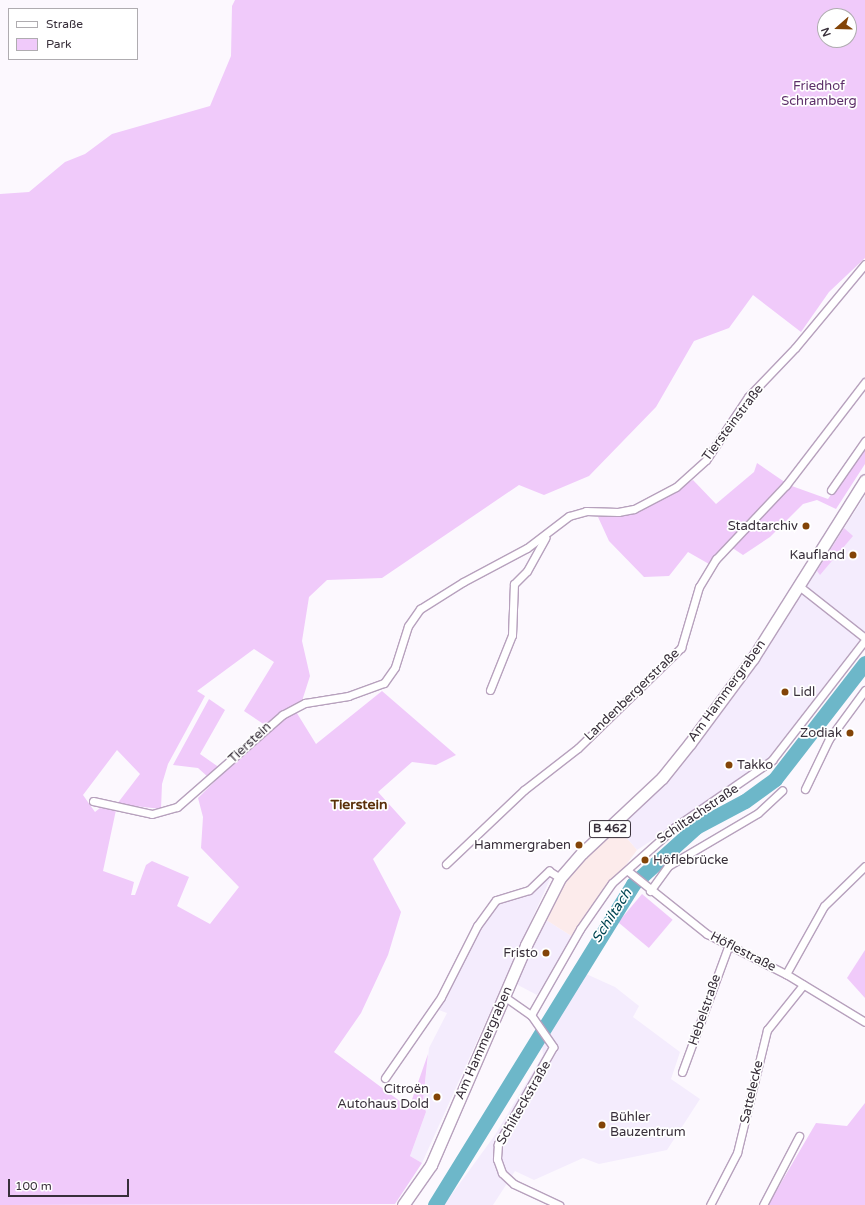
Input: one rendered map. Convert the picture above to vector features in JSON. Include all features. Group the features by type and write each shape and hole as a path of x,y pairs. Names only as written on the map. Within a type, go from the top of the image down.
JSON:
{"main road":[{"name":"Am Hammergraben","path":"403,1205 431,1165 504,997 560,878 671,766 753,658 865,480"}],"street":[{"name":"Tiersteinstraße","path":"398,653 408,626 420,609 545,536 569,516 586,511 618,512 634,509 685,480 706,460 748,397 795,348 865,264"},
{"name":"Landenbergerstraße","path":"446,864 524,790 578,748 681,648 699,587 716,559 786,485 865,382"},
{"path":"831,490 865,441"},
{"name":"Tiersteinstraße","path":"490,690 512,634 514,584 527,571 545,536"},
{"path":"799,586 865,639"},
{"name":"Schiltachstraße","path":"531,1015 580,929 612,883 628,871 675,827 772,760 865,639"},
{"name":"Tierstein","path":"93,801 152,814 177,807 282,715 305,703 348,696 384,683 395,667 398,653"},
{"path":"805,789 829,740 865,690"},
{"name":"Schiltachstraße","path":"650,891 668,866 758,814 782,791"},
{"path":"786,974 824,906 865,866"},
{"path":"385,1078 441,996 474,932 496,900 529,890 549,871 560,878"},
{"name":"Höflestraße","path":"628,871 650,891 728,947 786,974 865,1022"},
{"name":"Hebelstraße","path":"682,1072 728,947"},
{"name":"Sattelecke","path":"710,1205 737,1153 767,1030 803,985"},
{"path":"504,997 531,1015"},
{"name":"Schilteckstraße","path":"531,1015 549,1039 552,1054 498,1144 497,1159 502,1173 514,1184 559,1205"},
{"path":"763,1205 799,1136"}],"shaded area":[{"path":"865,496 865,633 769,757 747,778 637,850 617,827 679,767 793,606"},
{"path":"617,827 637,850 573,937 543,918 579,862"},
{"path":"550,876 550,879 422,1163 410,1156 426,1112 423,1101 429,1048 447,1013 436,1009 474,933 497,902"},
{"path":"543,918 573,937 537,995 516,984"},
{"path":"584,973 615,987 639,1006 633,1017 680,1052 671,1079 700,1099 667,1150 599,1164 583,1158 534,1180 515,1171 493,1205 444,1205 495,1135 543,1055 541,1037"}],"green space":[{"name":"Friedhof Schramberg","path":"235,0 865,0 865,258 829,292 801,332 753,295 729,328 694,341 656,407 589,476 544,495 519,485 382,578 327,580 309,597 302,641 310,676 302,701 265,725 244,711 274,662 254,649 197,691 205,696 168,764 162,784 161,809 117,804 140,774 117,750 83,795 95,812 100,808 116,810 103,871 134,882 131,895 135,895 146,865 152,861 189,877 177,906 210,924 239,887 201,848 203,817 198,798 269,727 295,710 316,744 382,691 456,755 436,765 412,762 378,792 406,823 373,859 401,912 388,955 361,1013 334,1052 409,1108 428,1054 423,1101 426,1112 410,1156 422,1163 395,1204 0,1205 0,194 29,192 65,162 85,154 112,134 210,106 231,56 232,6"},
{"path":"865,446 865,464 836,509 817,500 803,504 770,537 743,555 728,545 709,564 688,552 669,576 644,577 609,541 598,517 640,509 693,480 716,504 754,472 757,463 789,485 828,499"},
{"path":"844,528 853,536 820,575 817,571"},
{"path":"209,699 225,710 200,754 220,768 208,777 198,768 173,765"},
{"path":"642,894 673,920 649,948 618,922"},
{"path":"865,950 865,998 847,978"},
{"path":"865,1103 865,1205 768,1205 816,1123 847,1126"}],"waterway":[{"name":"Schiltach","path":"435,1205 633,884 696,827 745,801 775,779 865,663"}],"place":[{"name":"Stadtarchiv","path":"806,526"},
{"name":"Kaufland","path":"853,555"},
{"name":"Lidl","path":"785,692"},
{"name":"Zodiak","path":"850,733"},
{"name":"Takko","path":"729,765"},
{"name":"Hammergraben","path":"579,845"},
{"name":"Höflebrücke","path":"645,860"},
{"name":"Fristo","path":"546,953"},
{"name":"Citroën Autohaus Dold","path":"437,1097"},
{"name":"Bühler Bauzentrum","path":"602,1125"}],"district":[{"name":"Tierstein","path":"359,805"}]}
